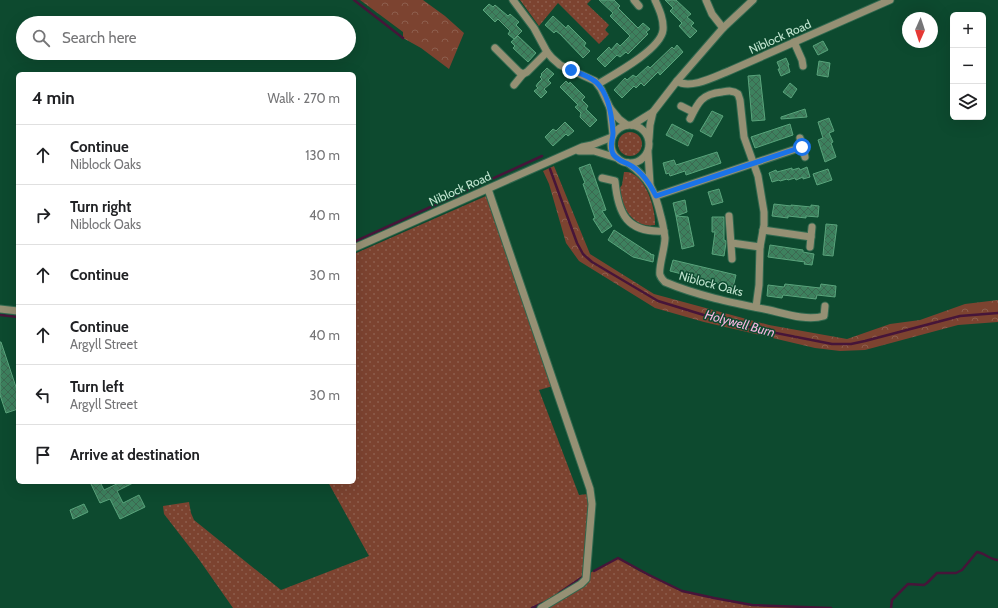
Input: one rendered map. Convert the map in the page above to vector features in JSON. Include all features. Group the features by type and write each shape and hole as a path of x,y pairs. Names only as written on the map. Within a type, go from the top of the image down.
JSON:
{"street":[{"path":"512,0 534,28 547,52 560,65 591,79 598,84 610,108 619,119 629,125 643,130 647,134 649,140"},
{"path":"634,0 639,6"},
{"path":"598,84 641,57 660,39 663,32 663,24 655,0"},
{"path":"706,0 712,14 723,28"},
{"path":"613,136 618,129 629,125 653,112 677,81 723,28 753,0"},
{"name":"Niblock Road","path":"677,81 686,85 703,81 890,0"},
{"path":"794,42 803,66"},
{"path":"495,48 518,72 523,74"},
{"path":"514,85 523,74 527,72 547,52"},
{"name":"Niblock Oaks","path":"690,120 699,101 706,95 727,91 732,91 738,94 744,137 761,187 764,212 756,308"},
{"path":"681,106 693,112"},
{"path":"610,108 613,136 611,148 613,154 617,158 622,162 628,163 640,161 648,152 650,125 653,112"},
{"name":"Niblock Road","path":"356,247 575,150 613,136"},
{"path":"800,138 805,157"},
{"path":"656,196 802,147"},
{"name":"Niblock Road","path":"575,150 594,151 617,158"},
{"name":"Niblock Oaks","path":"648,152 650,184"},
{"name":"Niblock Oaks","path":"628,163 650,184 656,196 664,231 664,245 659,273 665,282 712,297 791,315 817,317 824,316 825,306"},
{"path":"602,178 615,181 616,194 620,208 625,217 631,223 644,230 664,231"},
{"path":"488,189 590,490 592,504 586,579 581,584 541,608"},
{"path":"730,216 732,259"},
{"path":"810,247 812,226"},
{"path":"763,230 811,237"},
{"path":"732,243 760,247"},
{"path":"0,309 16,311"}],"green space":[{"path":"360,0 423,0 445,16 464,33 449,69 421,48 403,38 403,32"},
{"path":"520,0 591,0 587,4 609,25 605,30 609,34 599,44 558,3 539,26"},
{"path":"630,132 638,136 642,144 638,152 630,156 622,152 618,144 622,136"},
{"path":"554,166 590,254 654,294 769,325 847,339 890,324 920,320 965,304 998,300 998,322 958,325 865,350 840,351 815,348 704,322 655,308 579,261 566,243 549,184 543,171"},
{"path":"624,172 629,172 638,178 646,189 650,196 654,212 655,225 641,224 630,215 626,209 619,189 622,185"},
{"path":"486,196 553,386 539,390 579,495 588,494 589,507 584,576 546,602 532,608 233,608 198,558 164,514 163,506 189,502 194,520 281,590 369,556 329,484 356,484 356,253"},
{"path":"618,558 639,571 686,592 742,604 813,608 545,608 587,583 590,573"}],"building":[{"path":"599,0 614,0 620,6 618,8 638,28 643,23 650,29 646,32 648,34 628,54 626,52 620,57 617,55 605,67 597,59 609,47 611,50 617,43 620,46 630,36 610,16 613,13"},
{"path":"665,0 676,0 691,14 687,17 694,23 691,26 697,31 690,38 679,26 682,23 670,11 673,8"},
{"path":"489,4 493,7 495,5 508,16 510,14 519,22 516,25 522,31 514,39 508,34 510,31 498,19 495,22 483,10"},
{"path":"553,16 566,28 568,25 586,43 584,46 590,51 583,58 560,34 556,31 554,33 545,25"},
{"path":"518,36 536,53 528,62 513,48 515,46 511,42"},
{"path":"823,41 828,50 818,55 813,46"},
{"path":"677,45 683,52 660,75 658,72 644,86 641,83 636,88 634,86 622,98 614,90 625,78 627,80 633,75 636,77 648,66 650,68 672,47 674,49"},
{"path":"786,58 790,72 781,76 777,62"},
{"path":"819,61 830,63 828,77 817,75"},
{"path":"547,68 554,74 548,80 551,83 544,89 547,92 541,98 534,91 538,88 536,86 542,79 540,77 542,75 541,74"},
{"path":"760,75 765,120 752,121 748,76"},
{"path":"566,81 569,84 570,82 585,97 582,100 588,106 586,109 597,120 590,127 580,117 581,113 575,107 578,105 560,87"},
{"path":"790,83 797,89 791,98 783,92"},
{"path":"805,109 807,117 781,119 781,117"},
{"path":"712,111 723,116 711,137 700,131"},
{"path":"829,118 834,131 829,133 833,142 831,143 836,157 825,162 818,140 823,138 818,122"},
{"path":"565,122 574,131 568,136 566,134 553,146 545,137 553,129 556,131"},
{"path":"672,124 693,135 688,146 666,135"},
{"path":"790,124 793,135 755,148 751,137"},
{"path":"717,152 721,163 686,175 685,171 670,176 669,173 666,174 663,163 674,160 676,165"},
{"path":"590,164 606,210 602,211 612,226 602,233 593,219 595,218 579,168"},
{"path":"807,167 810,177 803,179 803,177 796,180 795,178 772,182 769,173 776,170 777,172 792,168 792,170 799,168 800,170"},
{"path":"828,169 832,180 817,185 813,174"},
{"path":"719,189 723,202 712,205 708,192"},
{"path":"685,200 687,212 676,216 673,203"},
{"path":"774,204 811,207 811,205 819,206 818,217 806,216 806,218 788,216 788,218 772,216"},
{"path":"676,216 688,217 694,246 682,249"},
{"path":"712,217 724,217 724,240 726,243 724,256 712,254 715,232 712,232"},
{"path":"826,224 837,225 833,256 823,255"},
{"path":"614,230 650,254 654,255 653,262 633,257 608,240"},
{"path":"770,245 803,250 803,252 814,254 812,265 804,264 805,262 768,257"},
{"path":"673,260 736,275 733,287 670,271"},
{"path":"785,284 820,288 821,284 836,286 835,297 817,295 816,299 783,295 782,298 767,296 768,285 784,287"},
{"path":"1,342 16,387 16,410 6,413 0,395"},
{"path":"91,484 101,484 104,490 117,484 131,484 117,491 123,503 139,495 145,507 120,519 110,499 100,503"},
{"path":"84,504 88,512 73,519 70,510"}],"waterway":[{"name":"Holywell Burn","path":"354,0 403,38"},
{"path":"356,241 542,156"},
{"name":"Holywell Burn","path":"550,169 577,243 583,254 592,262 658,301 761,330 832,344 851,344 865,341 960,316 998,313"},
{"path":"0,315 16,317"},
{"path":"891,608 892,600 908,584 924,585 937,573 956,573 962,570 977,552 992,559 998,560"},
{"path":"594,571 618,558 682,591 752,605 831,608"},
{"path":"559,593 584,576"},
{"path":"532,608 543,603"}],"route":[{"path":"571,70 595,81 598,84 610,108 613,135 611,148 613,154 622,162 628,163 638,171 650,184 656,196 802,147"}]}
